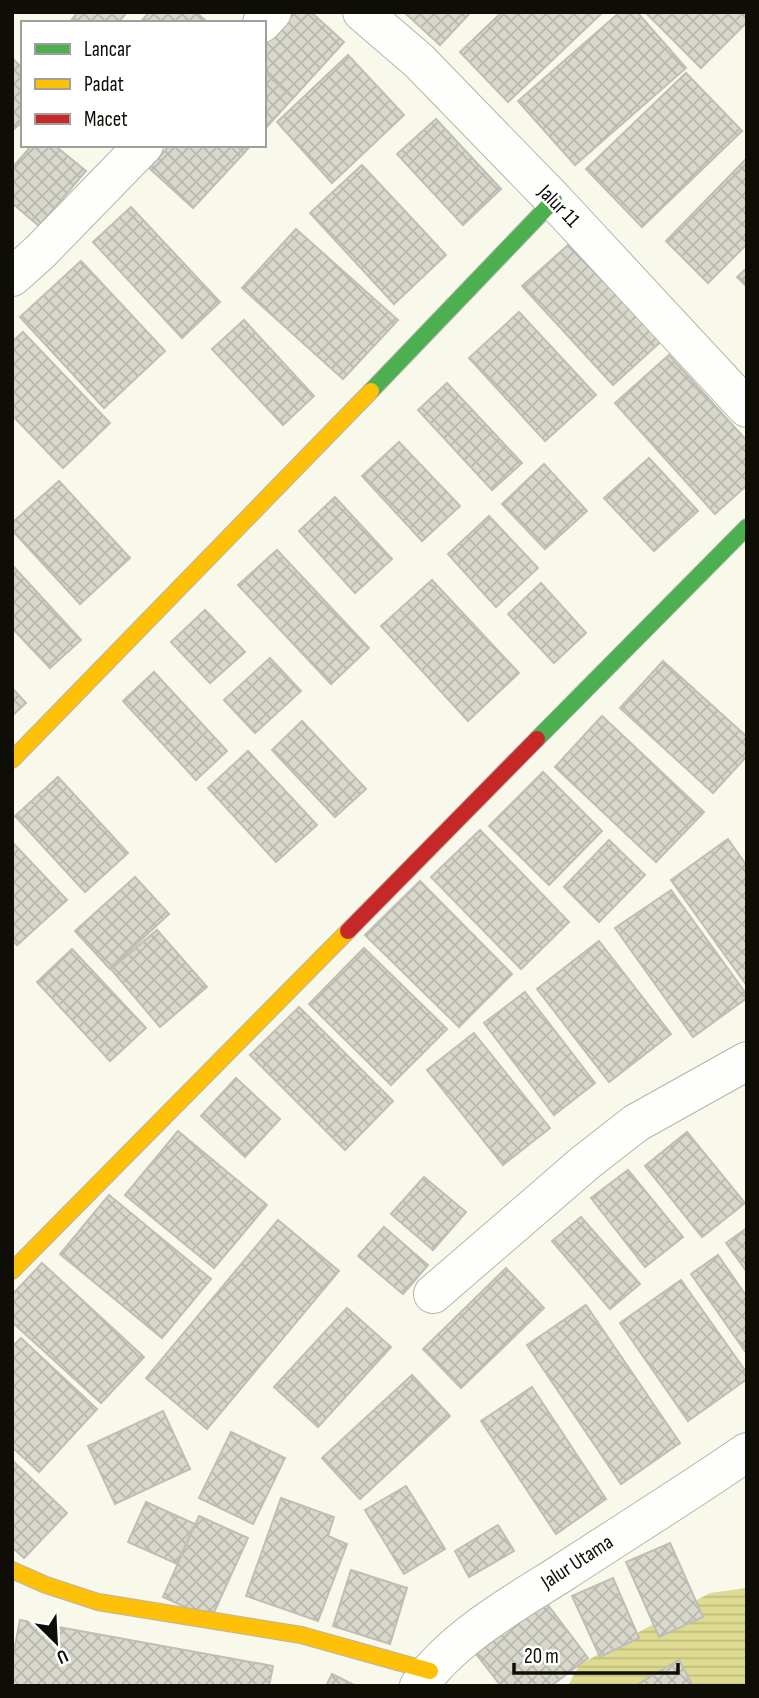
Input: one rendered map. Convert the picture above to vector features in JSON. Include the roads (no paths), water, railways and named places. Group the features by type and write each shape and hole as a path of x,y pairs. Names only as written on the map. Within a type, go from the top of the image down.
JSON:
{"street":[{"name":"Jalur 11","path":"362,12 419,61 592,239 747,408"},
{"path":"12,277 40,252 142,147"},
{"path":"12,760 554,200"},
{"path":"12,1271 747,527"},
{"path":"433,1294 619,1135 747,1060"},
{"name":"Jalur Utama","path":"424,1678 455,1646 509,1606 747,1452"},
{"path":"12,1570 46,1585 98,1602 301,1635 424,1678"}]}
